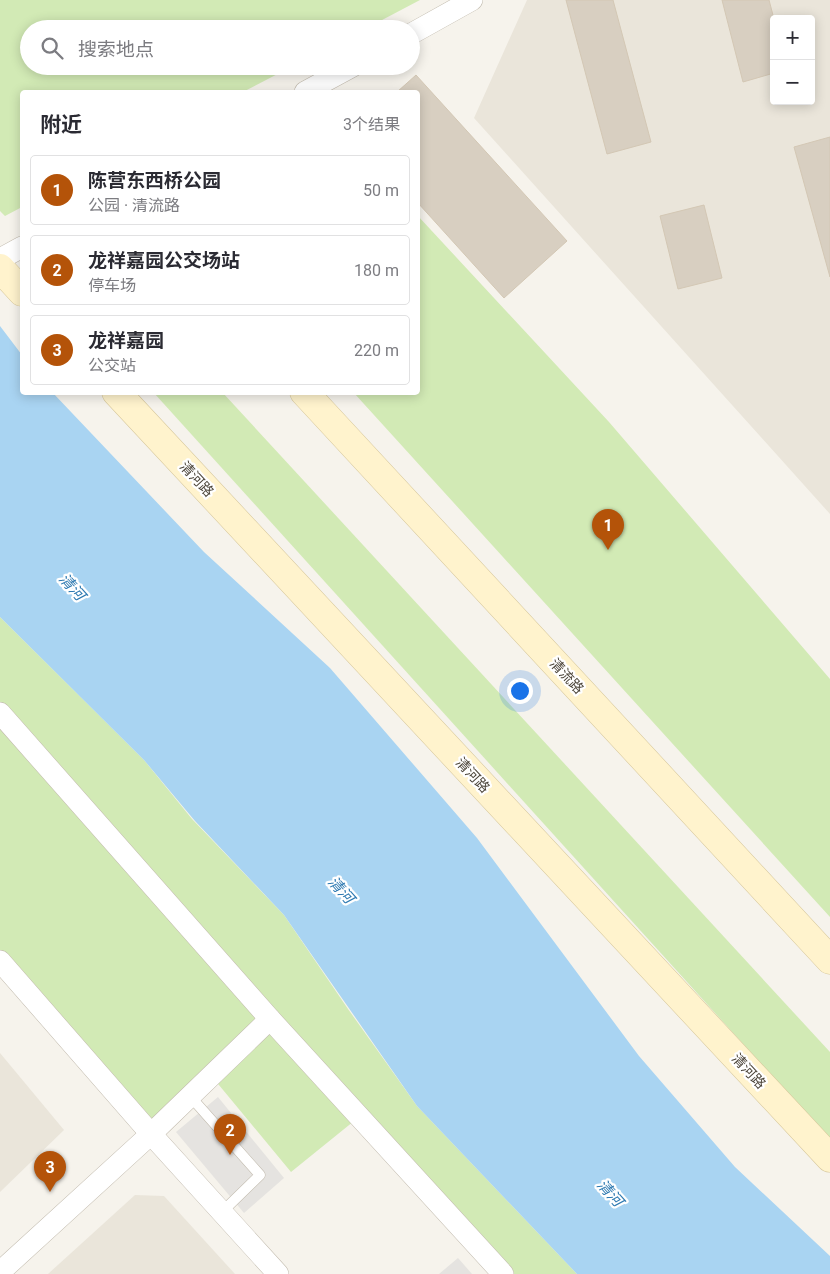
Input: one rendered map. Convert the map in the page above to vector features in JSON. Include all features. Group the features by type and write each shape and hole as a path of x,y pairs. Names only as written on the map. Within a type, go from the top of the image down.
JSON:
{"street":[{"path":"420,29 472,0"},
{"path":"310,90 337,75"},
{"path":"0,259 20,248"},
{"path":"0,268 20,290"},
{"name":"清河路","path":"119,395 830,1158"},
{"name":"清流路","path":"307,395 830,960"},
{"path":"0,713 270,1019 503,1274"},
{"path":"0,961 151,1134 278,1274"},
{"path":"0,1272 151,1134 270,1019"}],"lane":[{"path":"190,1096 260,1175 222,1212"}],"shaded area":[{"path":"527,0 830,0 830,514 474,118"},
{"path":"0,1053 64,1130 0,1192"},
{"path":"218,1097 284,1178 244,1213 176,1132"},
{"path":"135,1195 164,1196 235,1274 48,1274"},
{"path":"458,1258 472,1274 439,1274"}],"green space":[{"path":"0,0 420,0 382,20 20,20 20,75 276,75 247,90 20,90 20,208 5,216 0,211"},
{"path":"420,218 609,422 830,679 830,917 356,395 420,395"},
{"path":"156,395 225,395 830,1052 830,1140"},
{"path":"0,617 144,760 192,819 284,915 417,1106 577,1274 503,1274 359,1117 291,1172 209,1073 151,1134 0,961"}],"water":[{"name":"清河","path":"0,326 20,352 20,395 55,395 204,552 330,668 477,838 639,1056 735,1167 830,1256 830,1274 577,1274 417,1106 284,915 195,821 144,760 0,617"}],"building":[{"path":"566,0 613,0 651,142 607,154"},
{"path":"722,0 769,0 773,15 770,15 770,74 743,82"},
{"path":"416,75 567,241 504,298 420,205 420,90 399,90"},
{"path":"830,137 830,277 794,147"},
{"path":"704,205 722,278 678,289 660,216"}],"place":[{"name":"陈营东西桥公园","path":"608,550"},
{"name":"龙祥嘉园公交场站","path":"230,1155"},
{"name":"龙祥嘉园","path":"50,1192"}]}
